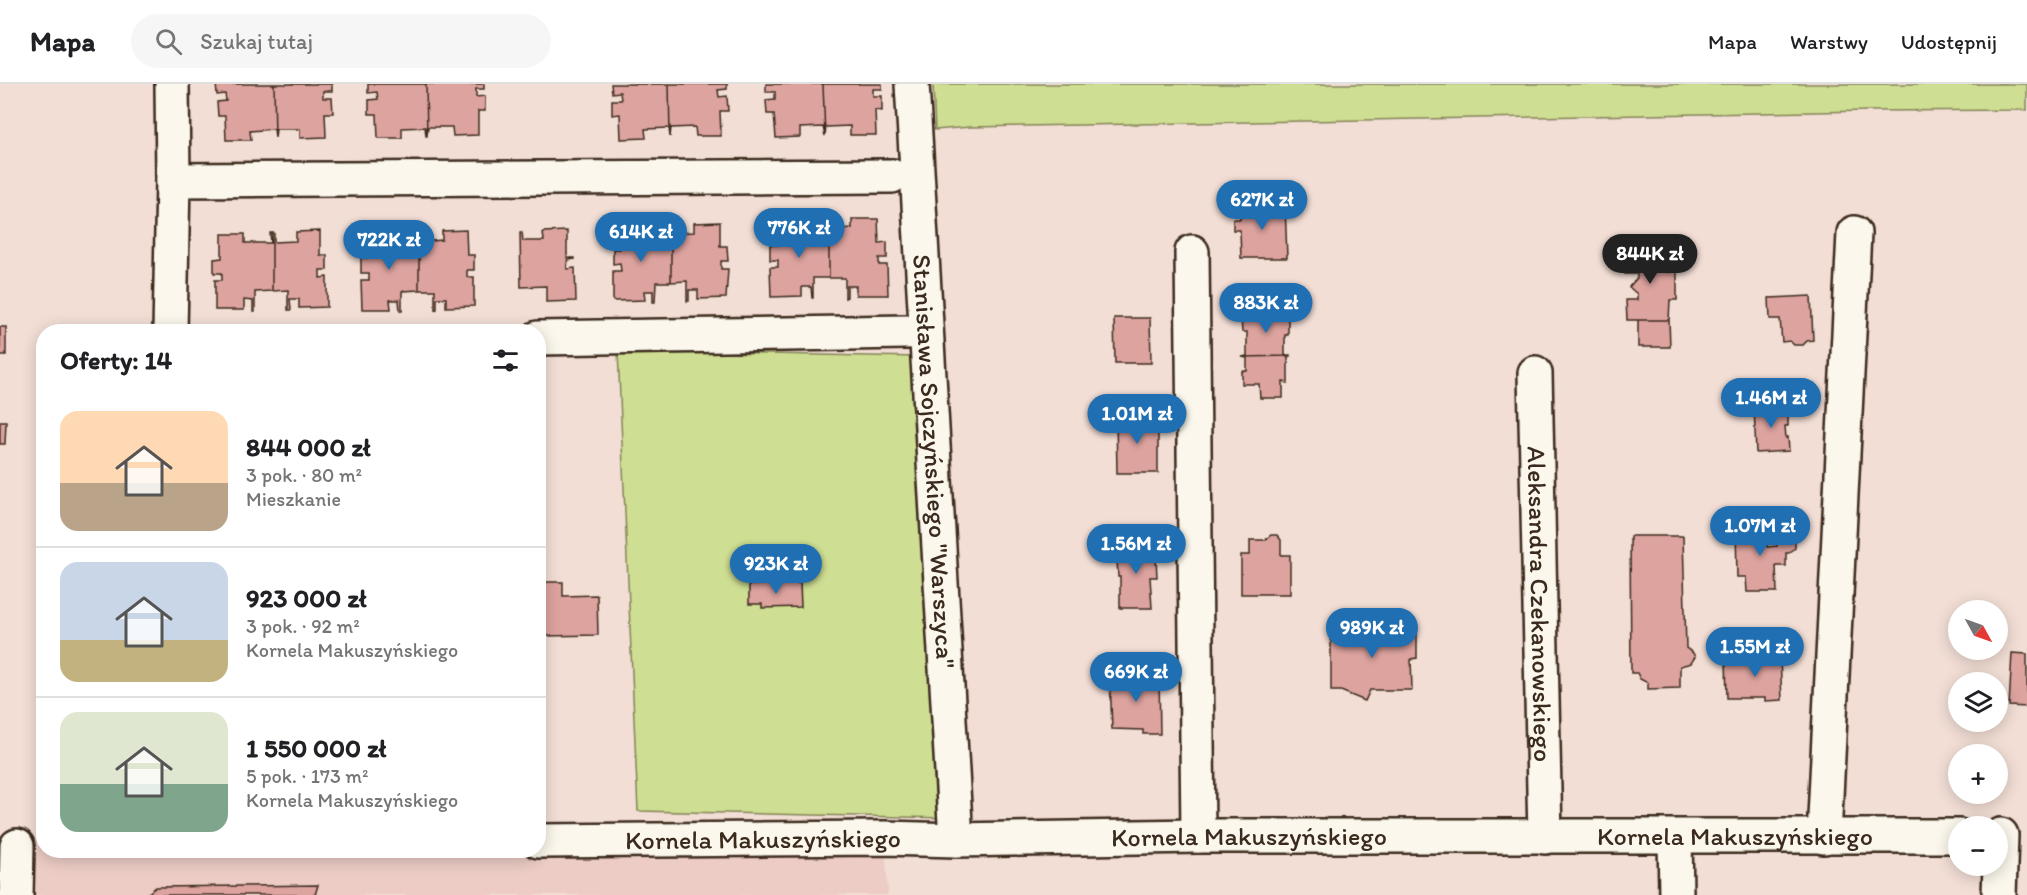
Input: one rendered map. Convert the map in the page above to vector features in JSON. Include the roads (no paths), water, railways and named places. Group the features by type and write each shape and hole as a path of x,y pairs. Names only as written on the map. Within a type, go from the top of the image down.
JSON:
{"street":[{"path":"171,324 172,84"},
{"name":"Stanisława Sojczyńskiego \"Warszyca\"","path":"912,84 956,840"},
{"path":"173,180 892,176"},
{"path":"1824,837 1854,233"},
{"path":"1192,252 1198,836"},
{"path":"546,338 907,332"},
{"name":"Aleksandra Czekanowskiego","path":"1535,373 1545,837"},
{"path":"1999,895 2009,835"},
{"name":"Kornela Makuszyńskiego","path":"546,842 885,838 956,840 1198,836 1948,836"},
{"path":"1675,837 1676,895"},
{"path":"15,895 20,846"}]}
